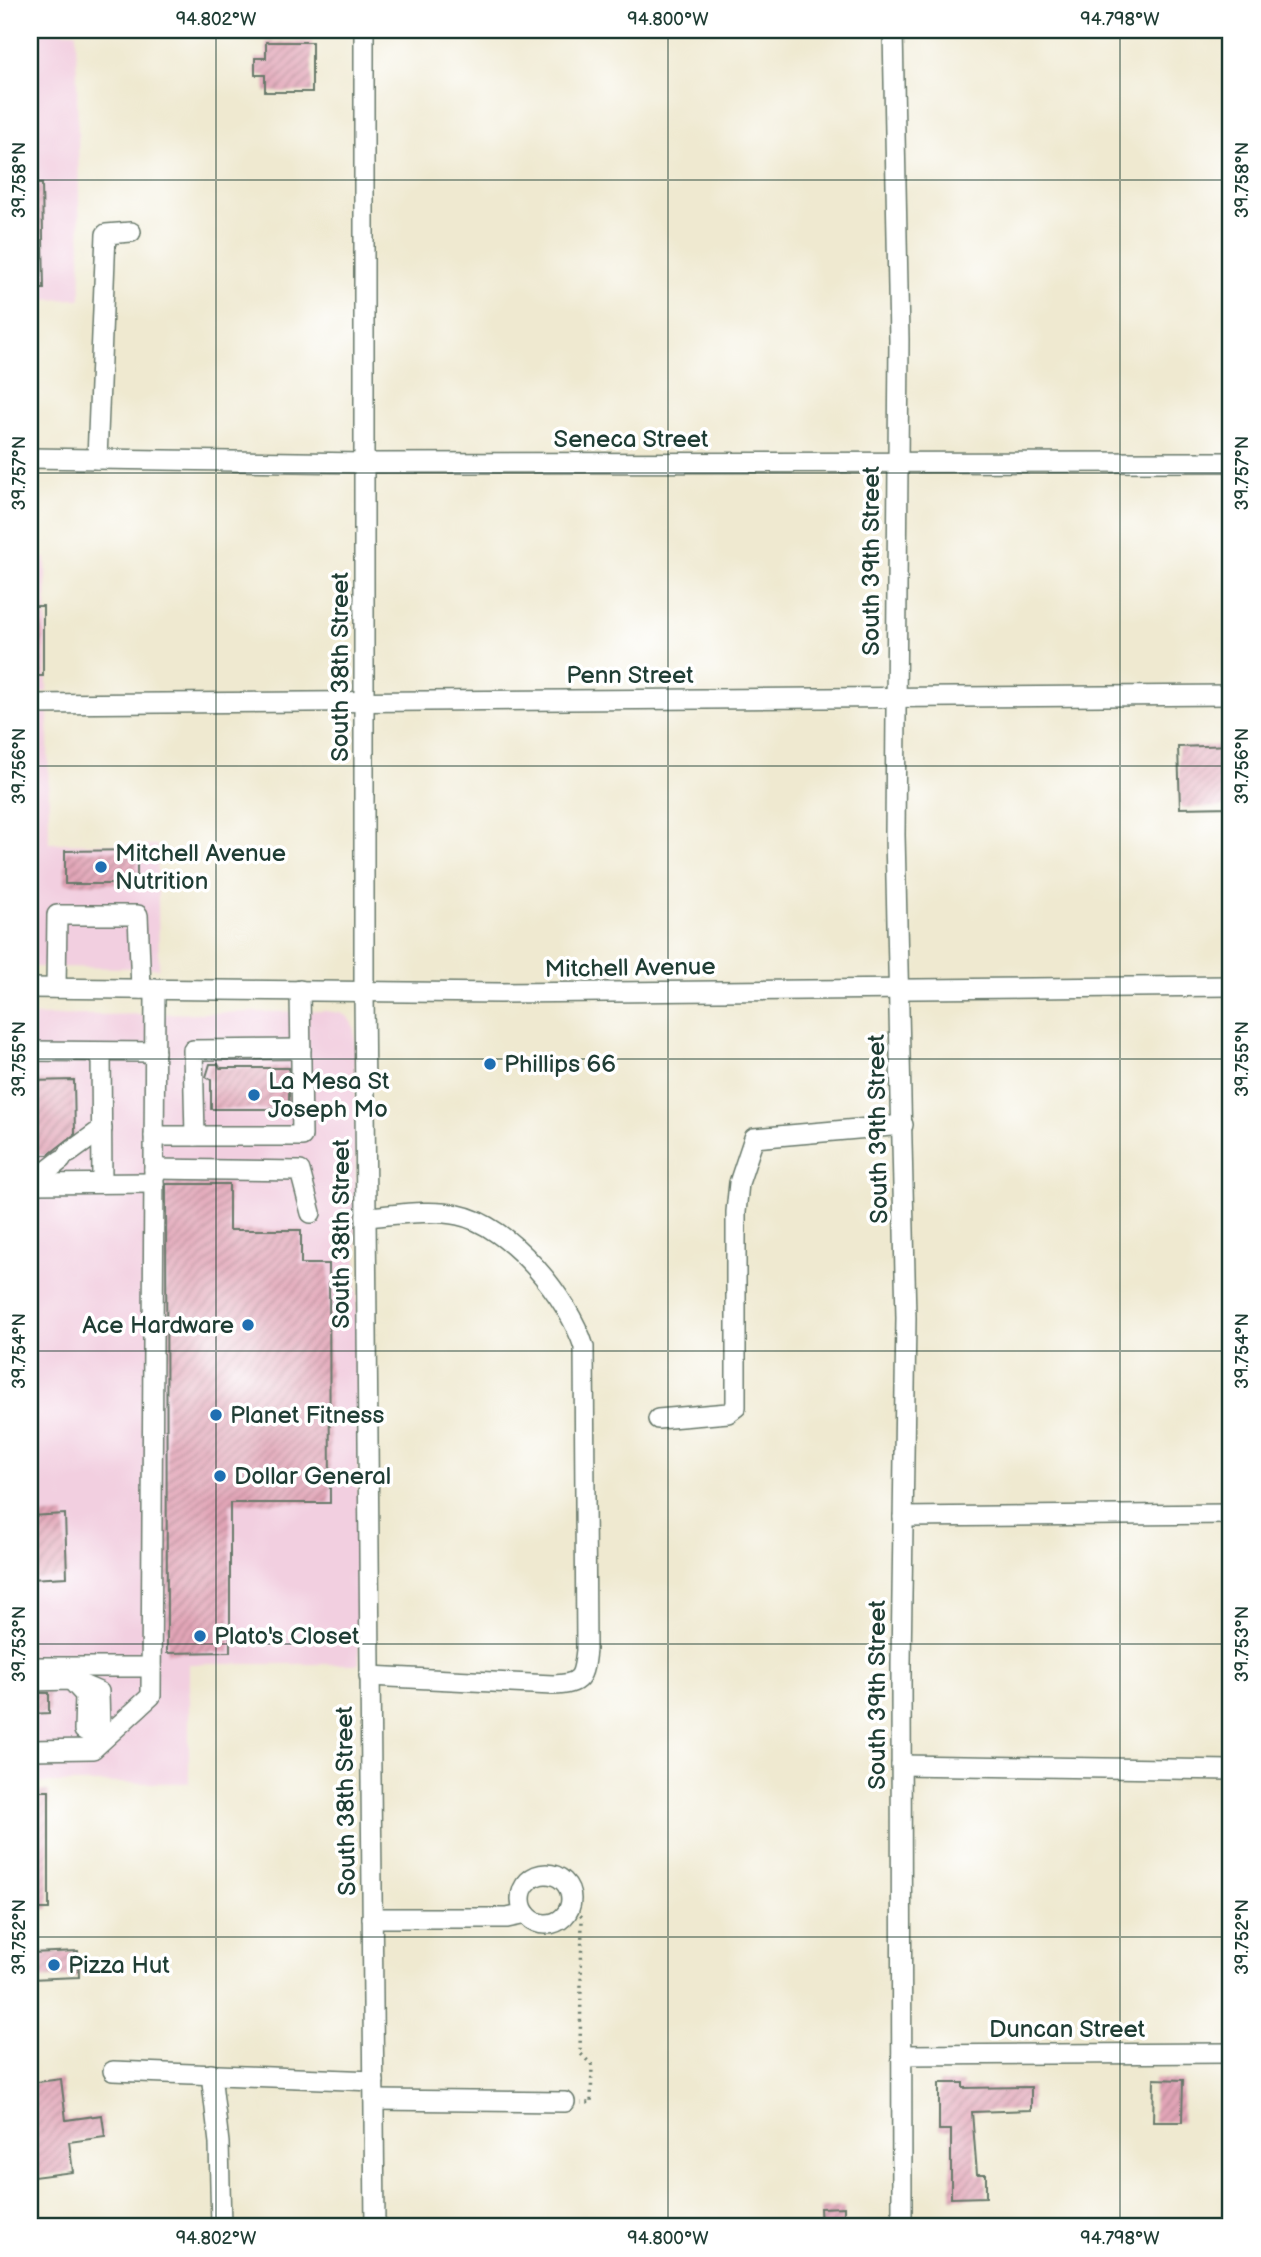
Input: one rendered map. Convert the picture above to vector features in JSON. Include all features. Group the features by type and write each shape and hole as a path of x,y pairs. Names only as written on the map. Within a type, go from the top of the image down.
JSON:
{"street":[{"name":"South 38th Street","path":"364,30 364,990 375,2227"},
{"name":"South 39th Street","path":"893,30 899,340 895,699 906,1318 901,1765 902,2227"},
{"path":"97,459 106,234 131,232"},
{"name":"Seneca Street","path":"30,458 364,463 897,464 1231,461"},
{"name":"Penn Street","path":"30,704 1231,695"},
{"path":"30,1750 93,1742 151,1696 155,1052 138,915 57,915 56,988"},
{"name":"Mitchell Avenue","path":"30,988 500,993 1231,986"},
{"path":"154,1136 302,1136 300,990"},
{"path":"195,1136 193,1050 301,1049"},
{"path":"30,1051 155,1052"},
{"path":"101,1052 102,1183"},
{"path":"658,1419 728,1413 736,1407 736,1212 739,1183 754,1138 904,1125"},
{"path":"30,1184 102,1129"},
{"path":"30,1184 102,1183 154,1176 300,1171 311,1213"},
{"path":"366,1217 458,1215 494,1230 530,1260 577,1325 584,1347 586,1650 578,1680 571,1684 369,1676"},
{"path":"903,1517 1231,1514"},
{"path":"30,1667 151,1667"},
{"path":"30,1681 71,1680 99,1692 100,1729 93,1742"},
{"path":"901,1765 1231,1770"},
{"path":"541,1874 554,1875 565,1882 571,1893 570,1906 556,1922 534,1922 526,1914 521,1902 522,1890 530,1879 541,1874"},
{"path":"372,1919 507,1918 526,1914"},
{"name":"Duncan Street","path":"902,2055 1231,2053"},
{"path":"113,2071 211,2074 374,2090 565,2102"},
{"path":"211,2074 219,2143 221,2227"}],"path":[{"path":"565,2102 591,2103 592,2073 592,2065 580,2053 582,1917 570,1906"}],"shaded area":[{"path":"30,30 76,32 81,299 30,300"},
{"path":"30,557 46,558 47,692 30,692"},
{"path":"30,711 48,711 49,843 157,845 159,968 30,967"},
{"path":"326,1011 348,1017 354,1027 359,1664 189,1664 189,1783 30,1783 30,1016"}],"building":[{"path":"266,42 312,42 312,92 265,92 265,75 255,75 255,58 266,58"},
{"path":"30,184 42,184 44,289 30,289"},
{"path":"30,606 43,606 43,676 30,676"},
{"path":"1231,745 1231,807 1180,808 1178,747"},
{"name":"Mitchell Avenue Nutrition","path":"137,850 137,884 65,884 65,851"},
{"name":"La Mesa St Joseph Mo","path":"210,1064 218,1064 220,1068 289,1068 289,1109 211,1109 211,1080 206,1077"},
{"path":"74,1080 75,1134 48,1155 30,1155 30,1081"},
{"path":"166,1184 229,1184 229,1230 301,1230 301,1264 329,1264 330,1503 230,1503 230,1652 167,1653"},
{"path":"65,1514 67,1577 30,1579 30,1516"},
{"path":"30,1693 49,1693 49,1713 30,1714"},
{"path":"30,1791 49,1791 49,1909 30,1909"},
{"name":"Pizza Hut","path":"78,1951 79,1977 30,1979 30,1953"},
{"path":"61,2079 66,2120 102,2115 105,2137 69,2142 73,2172 34,2177 30,2148 30,2083"},
{"path":"1154,2079 1183,2080 1182,2122 1153,2122"},
{"path":"939,2083 963,2083 963,2088 1031,2087 1031,2110 972,2112 977,2174 986,2174 986,2197 951,2198 951,2130 939,2130"},
{"path":"844,2207 844,2227 821,2227 820,2208"}],"place":[{"name":"Mitchell Avenue Nutrition","path":"101,867"},
{"name":"Phillips 66","path":"490,1064"},
{"name":"La Mesa St Joseph Mo","path":"254,1095"},
{"name":"Ace Hardware","path":"248,1325"},
{"name":"Planet Fitness","path":"216,1415"},
{"name":"Dollar General","path":"220,1476"},
{"name":"Plato's Closet","path":"200,1636"},
{"name":"Pizza Hut","path":"54,1965"}]}
